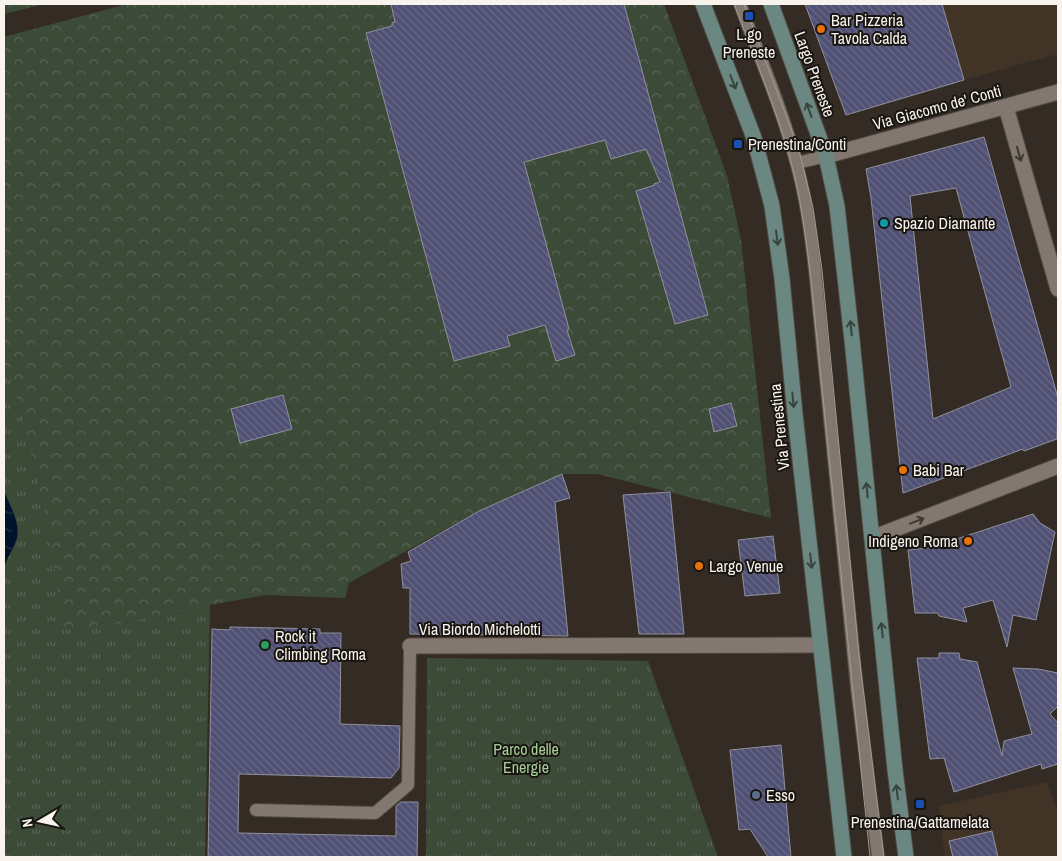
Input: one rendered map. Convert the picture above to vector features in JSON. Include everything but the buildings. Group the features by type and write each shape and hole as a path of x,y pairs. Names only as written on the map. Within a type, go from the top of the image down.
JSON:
{"main road":[{"name":"Via Prenestina","path":"703,4 754,138 772,206 780,263 844,857"},
{"name":"Largo Preneste","path":"771,4 826,156"},
{"path":"826,156 841,229 895,770 906,857"}],"street":[{"name":"Via Giacomo de' Conti","path":"826,156 1058,92"},
{"path":"1006,107 1058,289"},
{"path":"872,538 1058,466"},
{"name":"Via Biordo Michelotti","path":"410,646 820,646"}],"lane":[{"path":"740,4 797,163 812,244 856,689 878,857"},
{"path":"797,163 826,156"},
{"name":"Via Biordo Michelotti","path":"256,810 375,813 408,785 410,646"}],"shaded area":[{"path":"942,4 1058,4 1058,54 964,80"},
{"path":"1047,782 1058,813 1058,857 945,857 939,806"}],"green space":[{"path":"4,4 45,4 4,14"},
{"path":"127,4 664,4 727,176 741,240 771,518 598,474 562,474 478,511 349,583 345,598 266,595 210,605 208,660 4,681 4,37"},
{"path":"4,365 11,373 43,502 64,629 123,623 210,605 205,857 4,857"},
{"name":"Parco delle Energie","path":"427,658 648,661 718,857 426,857"}],"water":[{"path":"4,491 18,529 16,541 4,567"}],"tram line":[{"path":"734,4 779,122 794,175 802,216 810,270 870,857"},
{"path":"744,4 799,150 813,208 822,270 859,655 884,857"}],"place":[{"name":"L.go Preneste","path":"749,16"},
{"name":"Bar Pizzeria Tavola Calda","path":"821,29"},
{"name":"Prenestina/Conti","path":"738,144"},
{"name":"Spazio Diamante","path":"884,223"},
{"name":"Babi Bar","path":"903,470"},
{"name":"Indigeno Roma","path":"968,541"},
{"name":"Largo Venue","path":"699,566"},
{"name":"Rock it Climbing Roma","path":"265,645"},
{"name":"Esso","path":"756,795"},
{"name":"Prenestina/Gattamelata","path":"920,804"}]}
